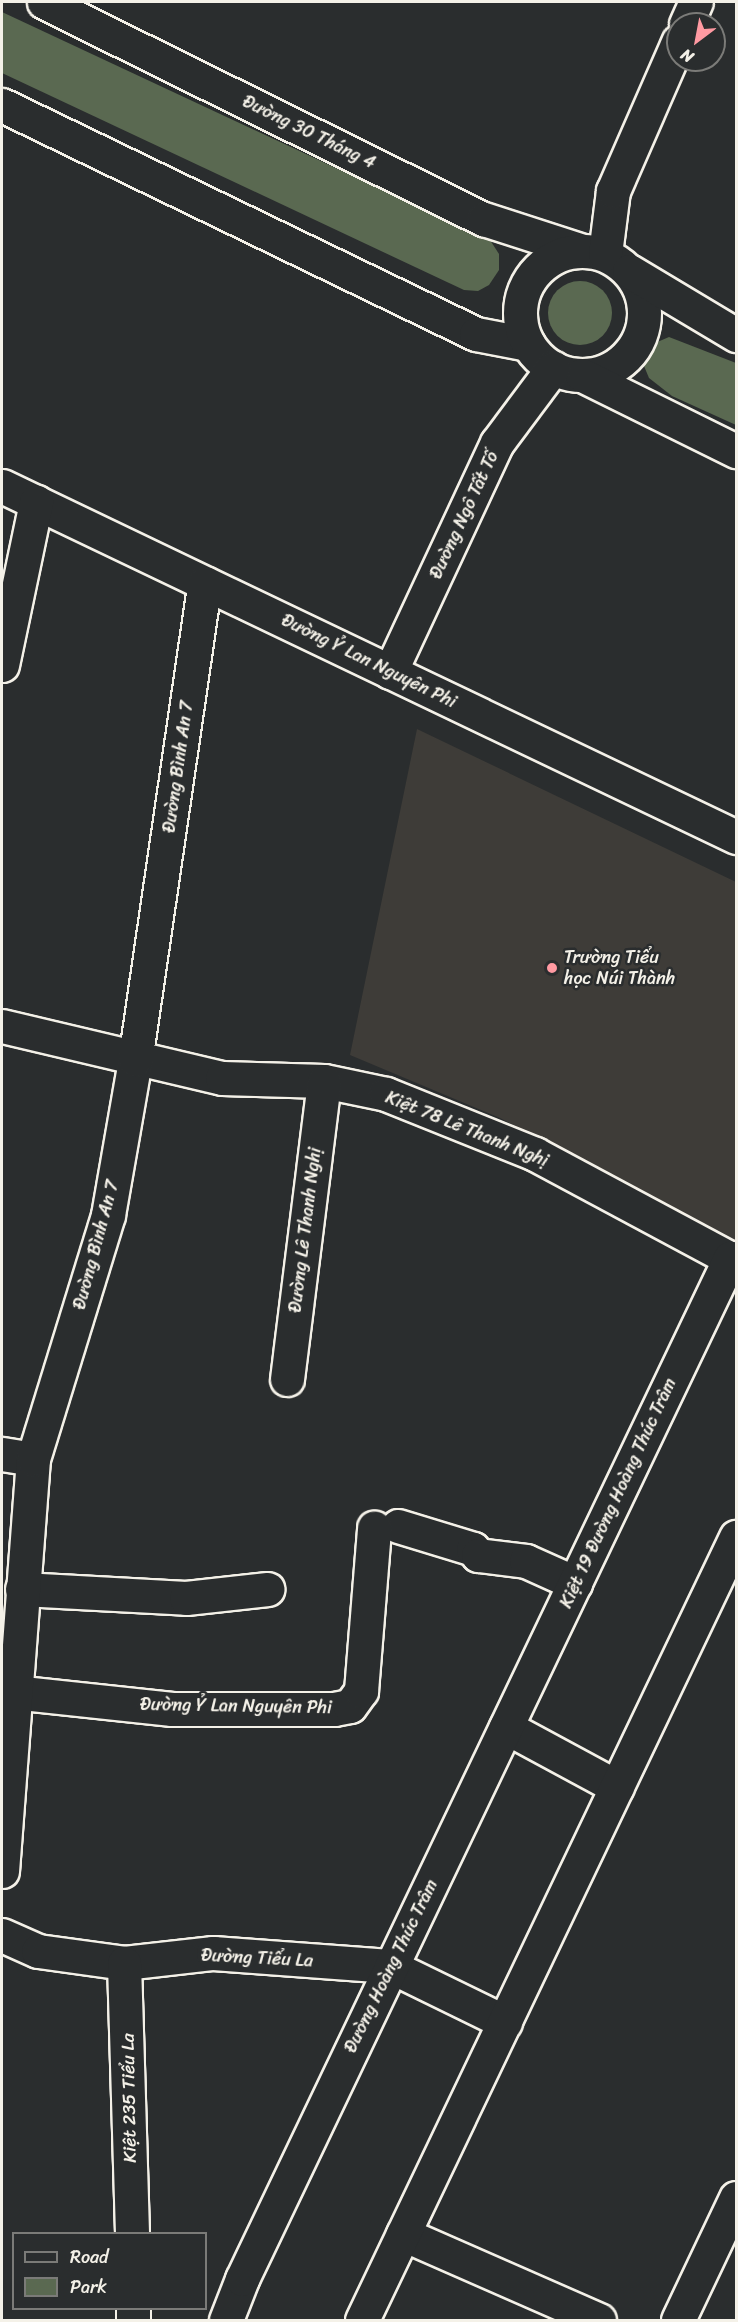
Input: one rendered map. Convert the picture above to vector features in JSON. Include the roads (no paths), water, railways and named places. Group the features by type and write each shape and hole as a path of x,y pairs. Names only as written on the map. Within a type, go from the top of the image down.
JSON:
{"street":[{"name":"Đường 30 Tháng 4","path":"44,2 484,219 605,258 736,335"},
{"path":"605,258 613,191 666,70"},
{"path":"2,105 476,334 528,344 567,372 736,451"},
{"path":"528,344 520,324 520,303 527,282 540,266 559,254 605,258 640,288 645,308 635,348 620,363 602,373 567,372"},
{"name":"Đường Ngô Tất Tố","path":"390,672 497,443 567,372"},
{"name":"Đường Ỷ Lan Nguyên Phi","path":"2,486 736,837"},
{"path":"3,657 36,502"},
{"name":"Đường Bình An 7","path":"2,1871 13,1692 33,1459 108,1215 135,1060 206,583"},
{"name":"Kiệt 78 Lê Thanh Nghị","path":"2,1027 135,1060 222,1078 324,1082 386,1094 535,1154 733,1260"},
{"name":"Đường Lê Thanh Nghị","path":"287,1379 324,1082"},
{"name":"Kiệt 19 Đường Hoàng Thúc Trâm","path":"506,1728 733,1260"},
{"path":"2,1454 33,1459"},
{"name":"Đường Ỷ Lan Nguyên Phi","path":"13,1692 172,1709 334,1709 350,1706 361,1691 386,1527 473,1549 478,1555 526,1561 575,1583"},
{"path":"362,2320 736,1537"},
{"path":"22,1589 186,1598 268,1589"},
{"path":"506,1728 616,1788"},
{"name":"Đường Hoàng Thúc Trâm","path":"226,2320 390,1966 506,1728"},
{"name":"Đường Tiểu La","path":"2,1935 38,1951 124,1963 213,1953 390,1966 505,2022"},
{"name":"Kiệt 235 Tiểu La","path":"124,1963 132,2232"},
{"path":"678,2320 736,2198"},
{"path":"403,2234 599,2320"}],"place":[{"name":"Trường Tiểu học Núi Thành","path":"552,968"}]}
